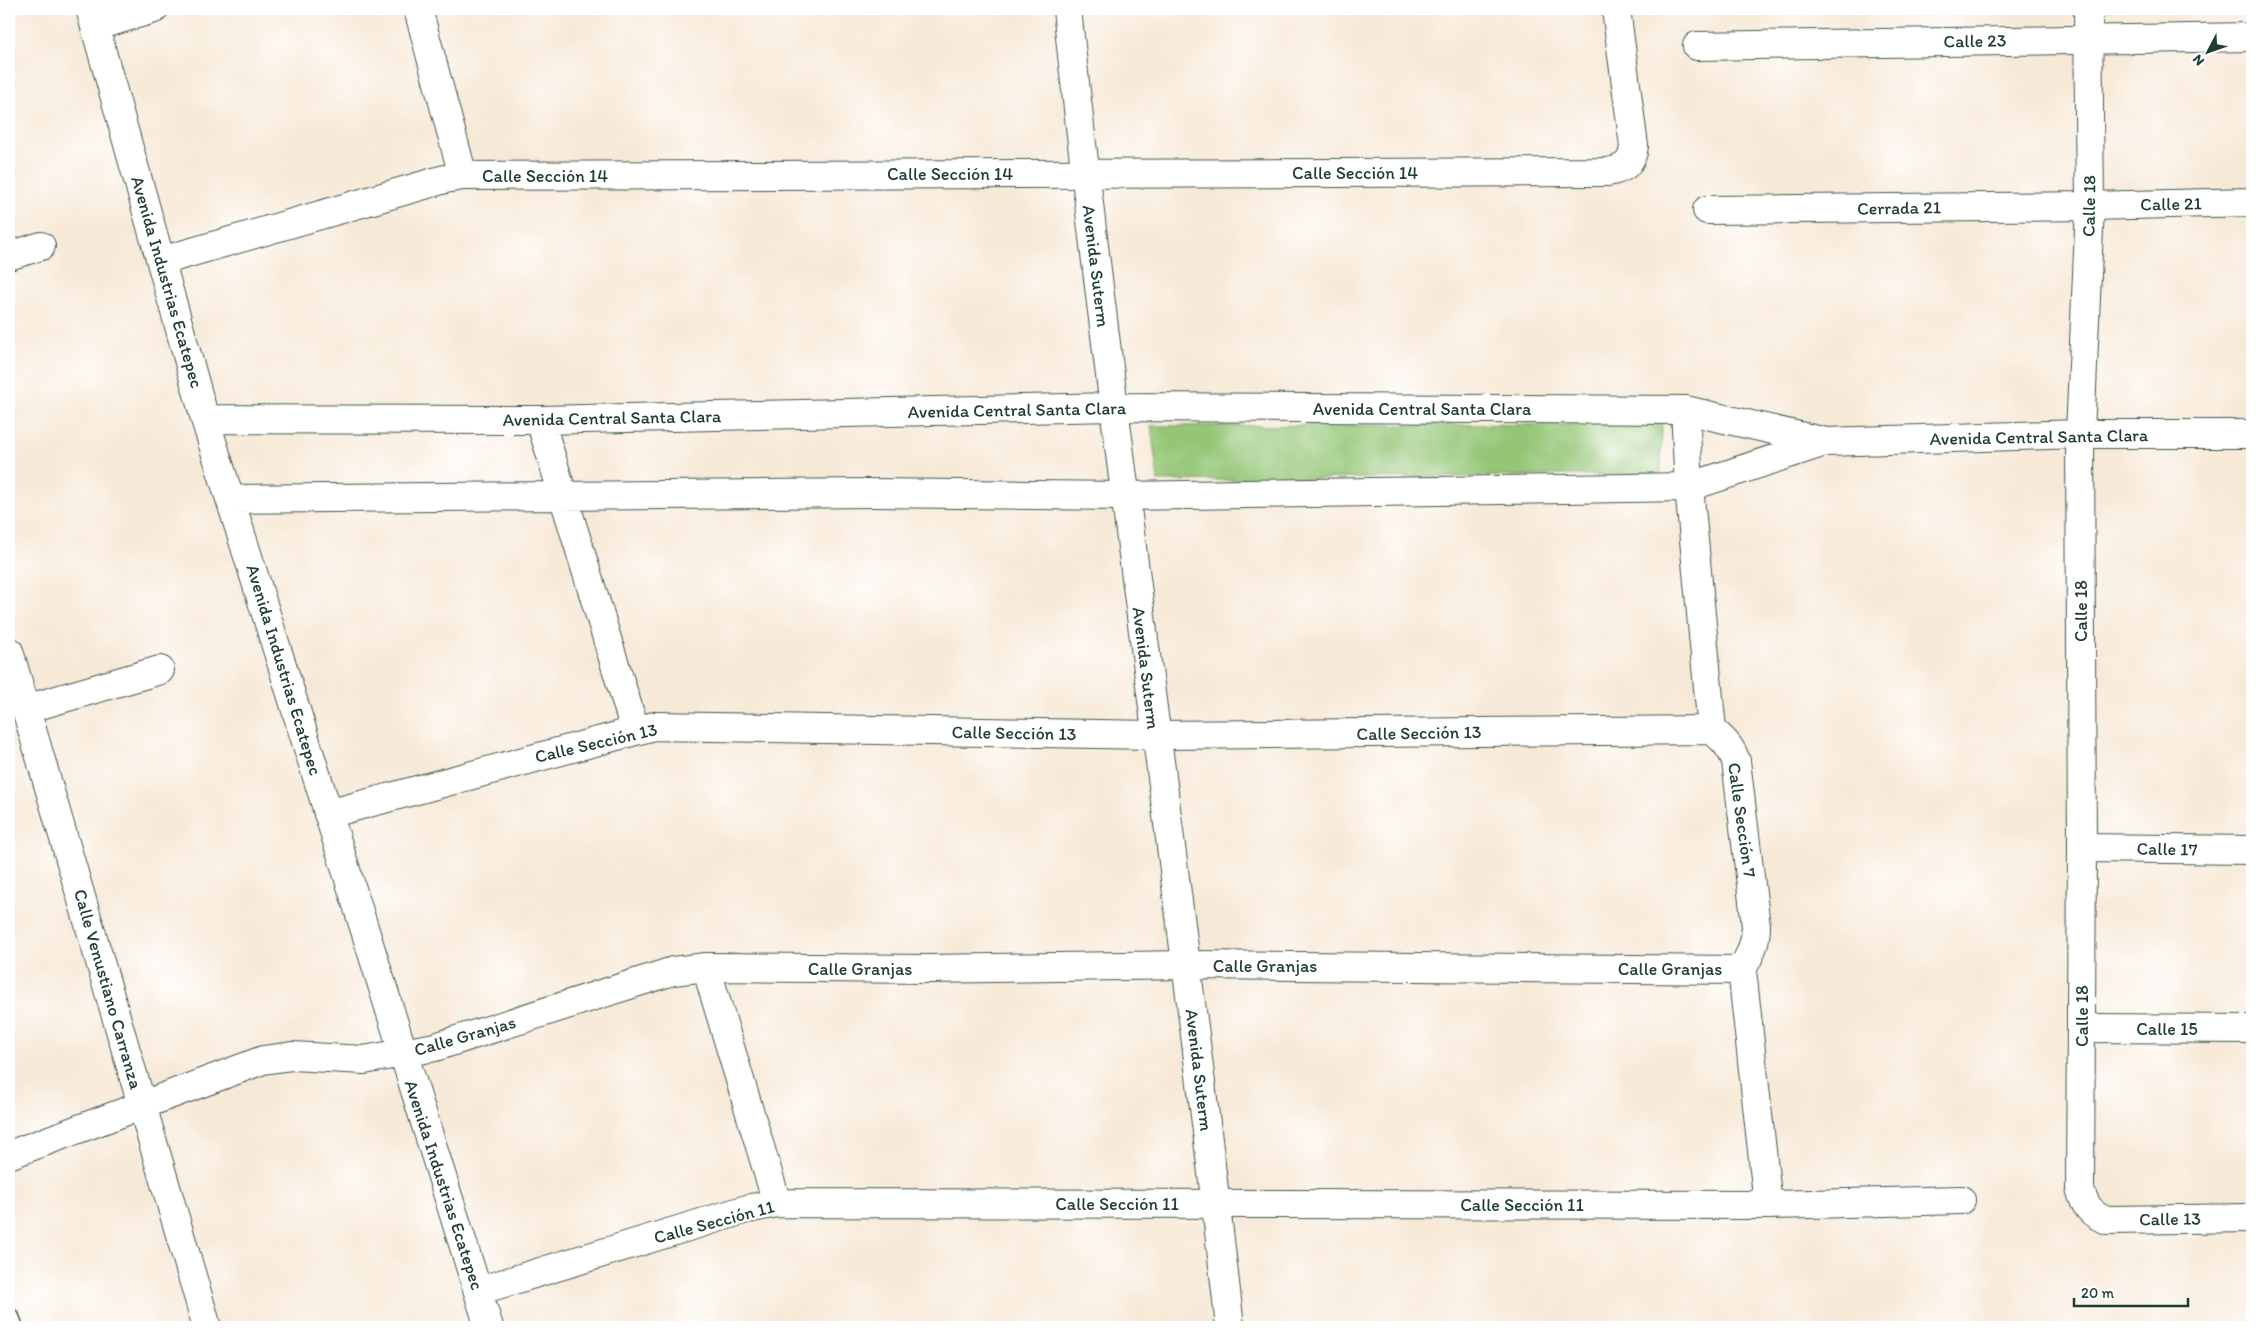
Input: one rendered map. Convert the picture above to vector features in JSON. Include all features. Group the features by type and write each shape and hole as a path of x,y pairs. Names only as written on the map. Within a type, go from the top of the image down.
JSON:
{"street":[{"path":"93,17 154,9"},
{"path":"418,9 463,176"},
{"name":"Avenida Suterm","path":"1066,9 1084,174 1124,496 1186,965 1230,1327"},
{"name":"Calle Sección 14","path":"161,261 445,179 463,176 1608,172 1621,169 1633,157 1634,146 1616,9"},
{"name":"Calle 18","path":"2088,9 2090,206 2080,434 2082,848 2080,1188 2083,1202 2090,1210"},
{"name":"Avenida Industrias Ecatepec","path":"93,17 205,418 402,1054 489,1327"},
{"name":"Calle 23","path":"1697,46 2252,37"},
{"name":"Calle 21","path":"2090,206 2252,202"},
{"name":"Cerrada 21","path":"1707,210 2090,206"},
{"path":"9,256 41,246"},
{"name":"Avenida Central Santa Clara","path":"205,418 540,420 1114,407 1685,410 1826,442 2080,434 2252,434"},
{"path":"1685,410 1689,487 1712,730"},
{"path":"540,420 635,730"},
{"name":"Avenida Central Santa Clara","path":"231,499 872,493 1124,496 1689,487 1826,442"},
{"name":"Calle Venustiano Carranza","path":"9,651 207,1327"},
{"path":"26,709 160,670"},
{"name":"Calle Sección 13","path":"328,814 654,726 1155,736 1712,730"},
{"name":"Calle Sección 7","path":"1712,730 1728,744 1736,761 1756,926 1756,938 1751,954 1742,970"},
{"name":"Calle 17","path":"2082,848 2252,850"},
{"name":"Calle Granjas","path":"9,1155 263,1060 292,1056 364,1060 402,1054 435,1047 673,971 706,967 929,969 1186,965 1742,970"},
{"path":"706,967 777,1204"},
{"path":"1742,970 1768,1205"},
{"name":"Calle 15","path":"2082,1028 2252,1029"},
{"name":"Calle Sección 11","path":"478,1291 747,1209 777,1204 1768,1205 1961,1200"},
{"name":"Calle 13","path":"2090,1210 2097,1217 2108,1220 2252,1218"}],"lane":[{"path":"9,1319 12,1327"}],"green space":[{"path":"1662,424 1661,474 1158,481 1151,426"}]}
